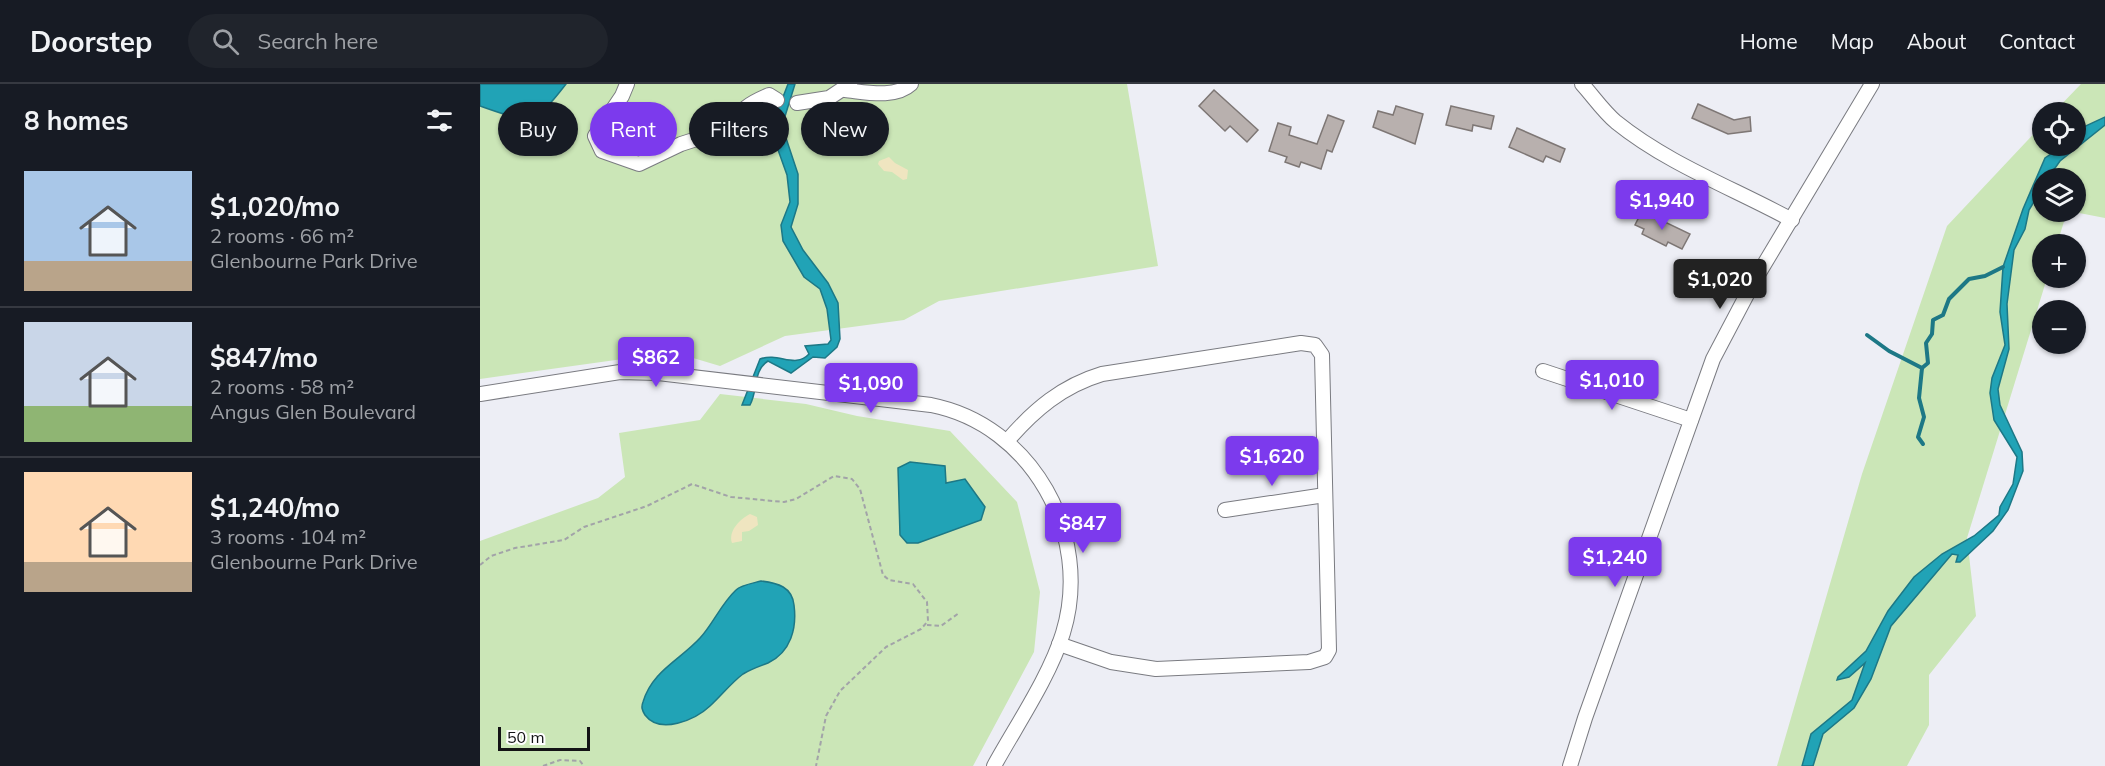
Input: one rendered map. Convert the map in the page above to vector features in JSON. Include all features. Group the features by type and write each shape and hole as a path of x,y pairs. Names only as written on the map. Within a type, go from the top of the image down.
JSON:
{"street":[{"path":"627,84 595,136 602,150 639,164 681,144 731,128 741,109 757,100 769,95 777,100"},
{"path":"797,103 829,98 848,87 880,93 906,88 911,84"},
{"path":"1582,84 1614,120 1636,137 1685,166 1792,220"},
{"path":"1570,766 1713,359 1728,327 1872,84"},
{"path":"1008,440 1044,404 1085,379 1120,371 1308,343 1320,350 1323,361 1329,650 1323,660 1156,669 1111,662 1059,644"},
{"path":"1543,371 1691,420"},
{"path":"480,394 620,372 712,380 941,407 970,417 1008,440 1040,478 1062,532 1070,590 1066,620 1059,644 994,766"},
{"path":"1225,510 1325,495"}],"path":[{"path":"480,565 491,556 515,548 555,543 584,526 656,501 676,489 692,484 731,497 784,502 796,498 834,476 852,479 860,489 883,574 889,580 913,584 927,602 926,625"},
{"path":"816,766 826,716 840,691 886,647 926,625 941,626 960,613"},
{"path":"543,766 560,760 580,761 584,766"}],"green space":[{"path":"480,84 1127,84 1158,266 939,301 904,320 785,336 720,366 673,352 480,379"},
{"path":"2081,84 2105,84 2105,218 2086,214 2086,168 2032,168 2032,222 2064,222 2060,234 2032,234 2032,288 2044,288 2040,300 2032,300 2032,327 1967,538 1976,616 1929,675 1929,725 1907,766 1777,766 1862,474 1947,226 2032,136 2032,156 2086,156 2086,102 2064,102"},
{"path":"720,394 806,404 857,416 950,431 1017,502 1040,592 1034,652 973,766 480,766 480,541 598,498 625,477 619,433 700,420"}],"sand":[{"path":"889,157 908,170 907,179 903,180 892,172 884,171 878,164 879,161"},
{"path":"750,514 757,517 758,525 749,531 742,532 742,541 732,543 732,534 736,526"}],"water":[{"path":"480,84 566,84 551,102 498,102 498,112 480,106"},
{"path":"788,84 795,84 789,103 781,102"},
{"path":"2105,117 2105,125 2086,140 2086,126"},
{"path":"789,147 798,174 798,204 791,227 803,250 828,283 838,303 840,339 837,347 825,358 813,357 791,373 768,361 760,370 750,405 742,405 760,359 774,357 798,360 809,354 805,346 828,344 831,340 827,309 820,289 804,277 783,241 781,225 790,202 787,175 780,156 789,156"},
{"path":"2066,156 2055,168 2041,168 2045,158"},
{"path":"2032,188 2032,205 2025,229 2014,250 2007,304 2009,349 1998,389 2000,405 2022,452 2023,471 2008,510 1993,531 1960,562 1956,562 1958,555 1952,554 1891,626 1871,679 1854,708 1823,734 1813,766 1802,766 1811,734 1852,700 1865,663 1849,677 1837,680 1838,677 1866,651 1888,611 1914,577 1942,554 1974,536 1999,515 2000,507 2013,484 2017,457 1994,420 1990,393 1992,378 2005,345 2000,312 2003,267"},
{"path":"910,462 945,466 946,483 965,479 985,507 981,520 918,543 907,543 900,535 898,468"},
{"path":"761,581 783,587 793,599 795,614 793,631 782,653 768,663 743,674 710,706 696,716 668,725 651,721 645,715 642,704 653,682 700,638 738,588"}],"building":[{"path":"1214,90 1258,130 1247,142 1230,126 1225,131 1199,106"},
{"path":"1698,104 1734,120 1750,117 1751,131 1728,134 1692,118"},
{"path":"1396,106 1423,114 1415,144 1373,127 1378,111 1393,115"},
{"path":"1451,106 1494,116 1491,129 1473,125 1472,131 1446,125"},
{"path":"1328,115 1344,121 1332,152 1327,150 1321,169 1301,162 1299,167 1285,162 1287,157 1269,151 1278,123 1291,127 1289,135 1317,144"},
{"path":"1517,128 1565,149 1560,162 1546,156 1543,162 1509,147"},
{"path":"1642,211 1690,234 1682,249 1668,242 1666,246 1642,234 1644,229 1635,225"}],"waterway":[{"path":"1922,368 1928,363 1926,343 1932,334 1933,320 1943,315 1949,299 1969,279 1985,276 2003,267"},
{"path":"1867,335 1889,351 1922,368"},
{"path":"1922,368 1919,398 1924,417 1918,437 1923,444"}]}
